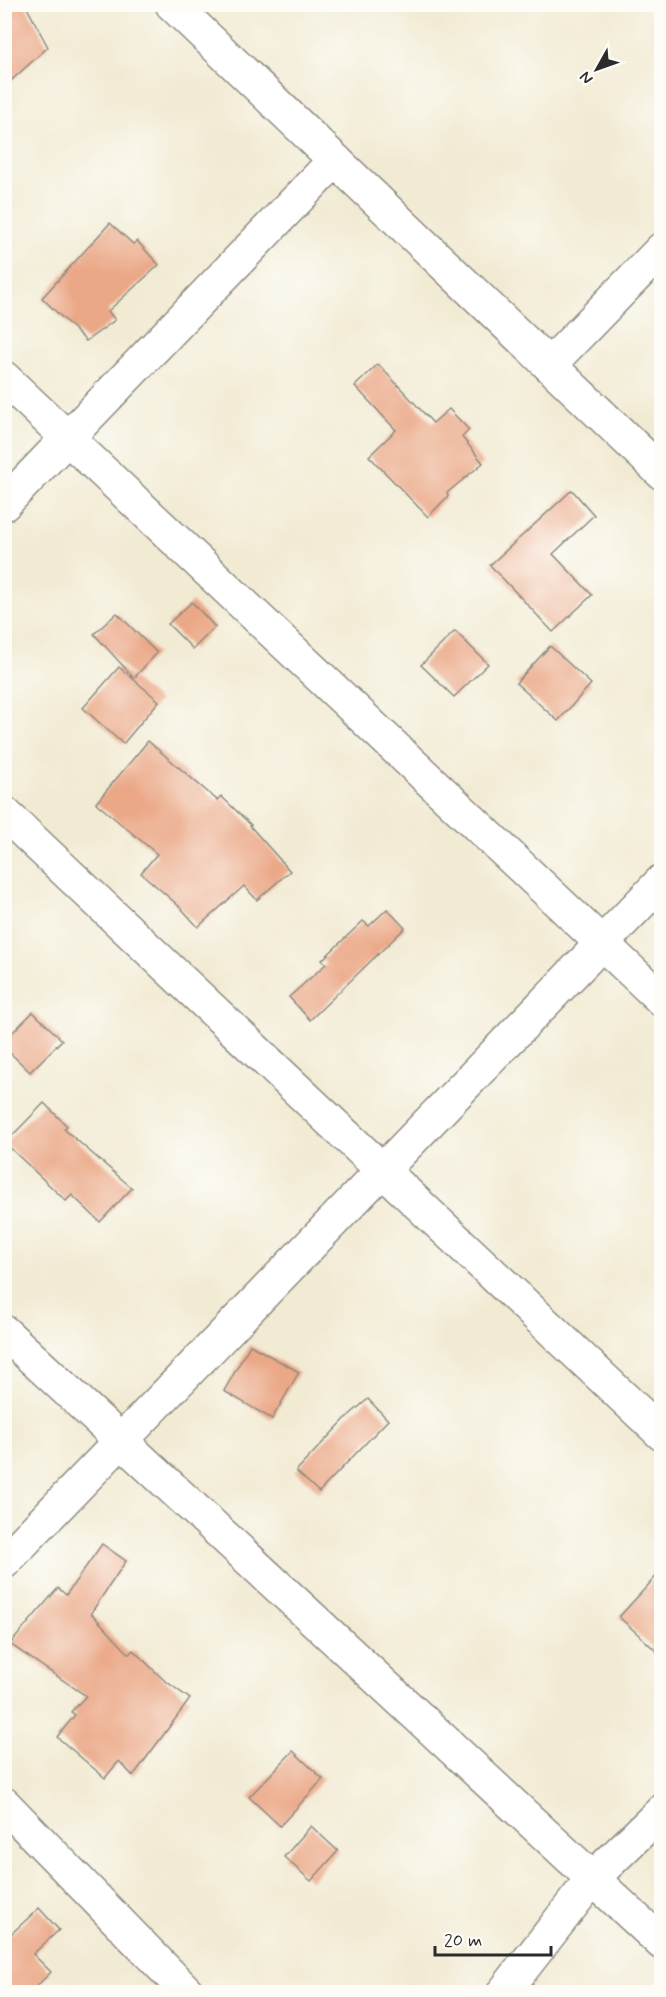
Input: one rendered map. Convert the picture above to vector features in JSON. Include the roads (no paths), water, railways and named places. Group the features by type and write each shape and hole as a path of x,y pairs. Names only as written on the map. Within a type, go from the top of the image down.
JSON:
{"street":[{"path":"172,4 662,472"},
{"path":"4,504 335,160"},
{"path":"549,365 662,249"},
{"path":"4,378 662,1000"},
{"path":"4,813 662,1434"},
{"path":"4,1562 662,881"},
{"path":"4,1332 662,1943"},
{"path":"4,1804 187,1992"},
{"path":"504,1992 593,1878 662,1811"}]}
